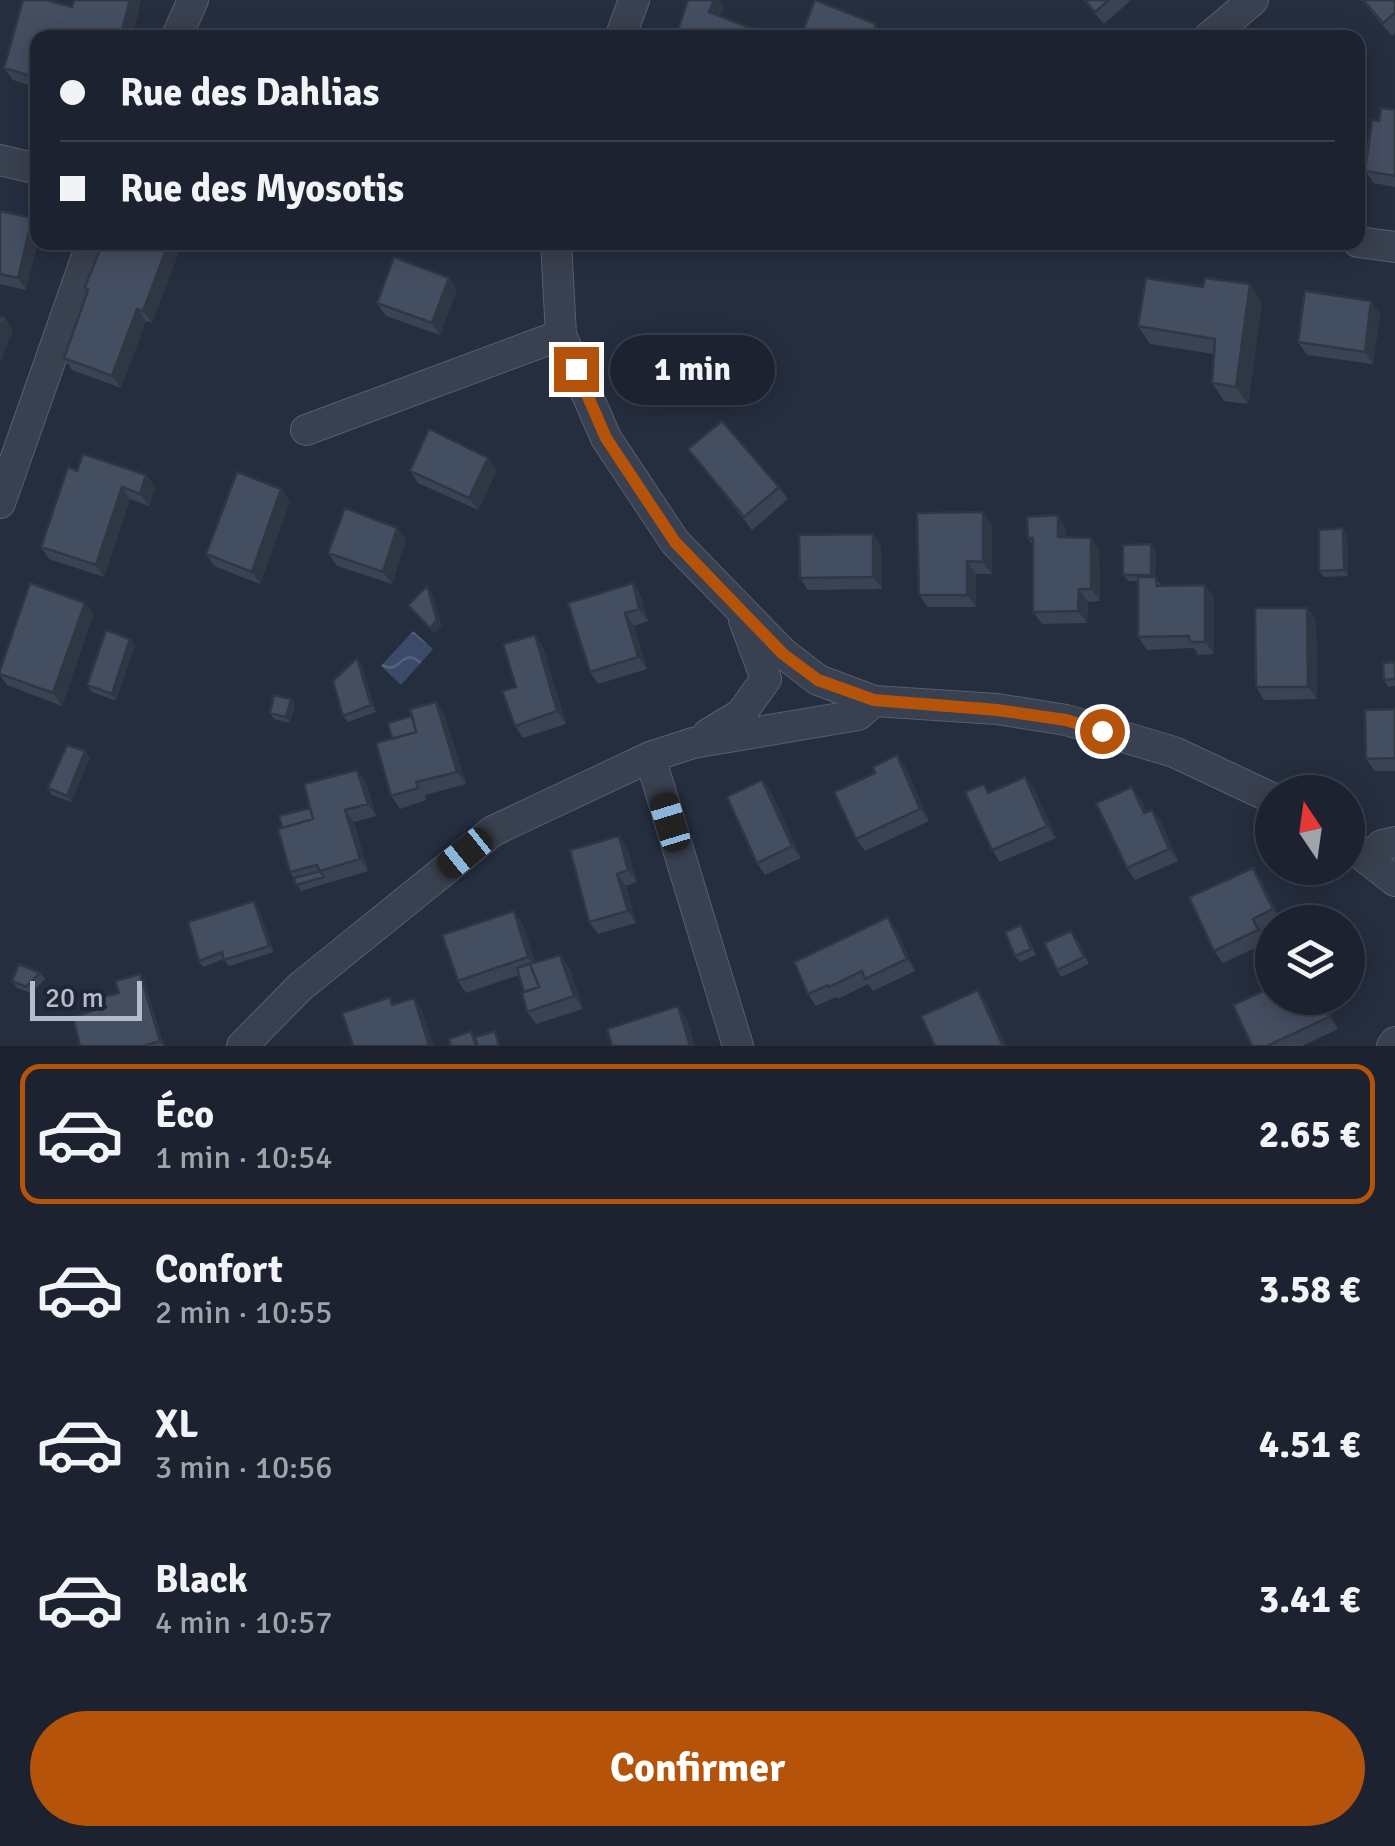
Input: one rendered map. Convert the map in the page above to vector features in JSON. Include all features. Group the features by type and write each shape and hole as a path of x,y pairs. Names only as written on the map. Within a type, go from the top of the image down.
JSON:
{"street":[{"path":"180,30 193,0"},
{"path":"623,30 634,0"},
{"path":"1217,30 1253,0"},
{"path":"0,160 30,167"},
{"path":"1365,243 1395,247"},
{"path":"0,503 89,250"},
{"path":"556,250 561,335 616,453 675,542 783,654 818,680 874,700 1066,720 1174,752 1255,790"},
{"path":"306,430 561,335"},
{"path":"694,743 741,714 766,679 742,612"},
{"path":"805,724 818,680"},
{"path":"242,1046 300,986 493,831 650,757 694,743 858,715 874,700"},
{"path":"650,757 738,1046"},
{"path":"1365,849 1395,842"},
{"path":"1365,857 1395,881"}],"water":[{"path":"413,631 433,649 401,685 381,666"}],"building":[{"path":"23,0 46,0 72,7 74,0 130,0 122,30 30,30 30,76 4,68"},
{"path":"688,0 714,0 709,12 756,30 678,30"},
{"path":"815,0 876,24 874,30 803,30"},
{"path":"1085,0 1109,0 1095,12"},
{"path":"1363,0 1395,0 1395,13 1383,23"},
{"path":"1381,108 1395,110 1395,176 1365,171 1372,120 1379,121"},
{"path":"0,211 30,218 18,278 0,274"},
{"path":"100,250 166,250 143,311 137,309 112,376 64,358 88,290 85,287"},
{"path":"394,257 449,278 432,323 377,303"},
{"path":"1146,278 1203,287 1205,278 1250,284 1236,387 1212,383 1215,339 1138,326"},
{"path":"1305,291 1371,301 1365,352 1298,342"},
{"path":"722,421 779,487 744,517 688,449"},
{"path":"429,429 488,458 469,498 410,471"},
{"path":"83,454 146,475 140,494 122,487 96,565 41,547 68,467 77,471"},
{"path":"237,472 281,489 252,572 206,554"},
{"path":"345,508 397,528 383,572 328,553"},
{"path":"983,512 983,562 967,561 967,595 919,595 917,513"},
{"path":"1058,515 1058,537 1091,538 1091,589 1079,589 1078,611 1033,612 1033,538 1028,538 1027,517"},
{"path":"1343,528 1344,570 1319,571 1319,530"},
{"path":"873,534 873,577 800,578 799,535"},
{"path":"1151,544 1151,575 1123,575 1123,545"},
{"path":"1138,577 1156,577 1157,586 1205,585 1205,642 1190,642 1189,636 1138,637"},
{"path":"30,583 85,603 53,693 0,674"},
{"path":"633,583 639,609 625,613 638,657 590,672 568,603"},
{"path":"427,586 437,620 430,628 408,605"},
{"path":"1255,608 1307,608 1308,687 1256,687"},
{"path":"106,630 130,639 112,694 87,685"},
{"path":"535,635 557,711 515,726 502,691 516,687 503,644"},
{"path":"357,658 371,705 343,716 333,681"},
{"path":"1395,662 1395,679 1384,680 1383,663"},
{"path":"274,695 291,699 286,717 270,713"},
{"path":"436,702 457,772 416,782 418,788 391,796 376,743 416,732 410,709"},
{"path":"1395,709 1395,758 1366,759 1365,710"},
{"path":"412,716 416,732 392,739 388,723"},
{"path":"67,745 85,751 67,796 48,788"},
{"path":"897,755 920,809 856,839 834,792 875,773 873,767"},
{"path":"357,770 368,804 345,810 360,859 320,871 317,865 290,872 278,829 313,819 304,784"},
{"path":"1025,777 1047,826 992,850 965,792 984,784 988,793"},
{"path":"762,780 792,846 757,863 727,797"},
{"path":"1132,787 1144,813 1152,810 1169,849 1127,868 1096,803"},
{"path":"310,808 313,819 282,828 279,816"},
{"path":"619,836 628,870 617,874 628,911 589,922 570,850"},
{"path":"1253,868 1255,885 1261,885 1271,905 1255,905 1255,931 1214,951 1189,897"},
{"path":"320,871 324,877 296,885 294,878"},
{"path":"254,901 269,946 224,960 222,952 199,961 188,922"},
{"path":"514,911 528,957 458,981 442,935"},
{"path":"888,917 907,959 865,979 862,971 808,994 794,962"},
{"path":"1021,925 1031,949 1015,956 1005,932"},
{"path":"1071,931 1084,957 1057,970 1044,943"},
{"path":"560,955 574,996 527,1012 522,993 539,987 530,964"},
{"path":"532,963 539,987 524,992 517,968"},
{"path":"19,964 40,973 26,987 12,981"},
{"path":"140,974 160,1041 144,1046 80,1046 73,1017 96,1010 94,999 119,993 115,981"},
{"path":"978,990 1003,1046 935,1046 921,1016"},
{"path":"1255,995 1255,1015 1329,1017 1267,1046 1252,1046 1233,1005"},
{"path":"390,997 392,1005 414,998 429,1045 353,1046 342,1013"},
{"path":"678,1006 690,1046 612,1046 607,1029"},
{"path":"471,1031 476,1046 451,1046 449,1039"},
{"path":"495,1031 499,1046 478,1046 475,1037"}],"route":[{"path":"576,369 606,438 675,542 783,654 818,680 874,700 997,710 1066,720 1102,731"}]}
